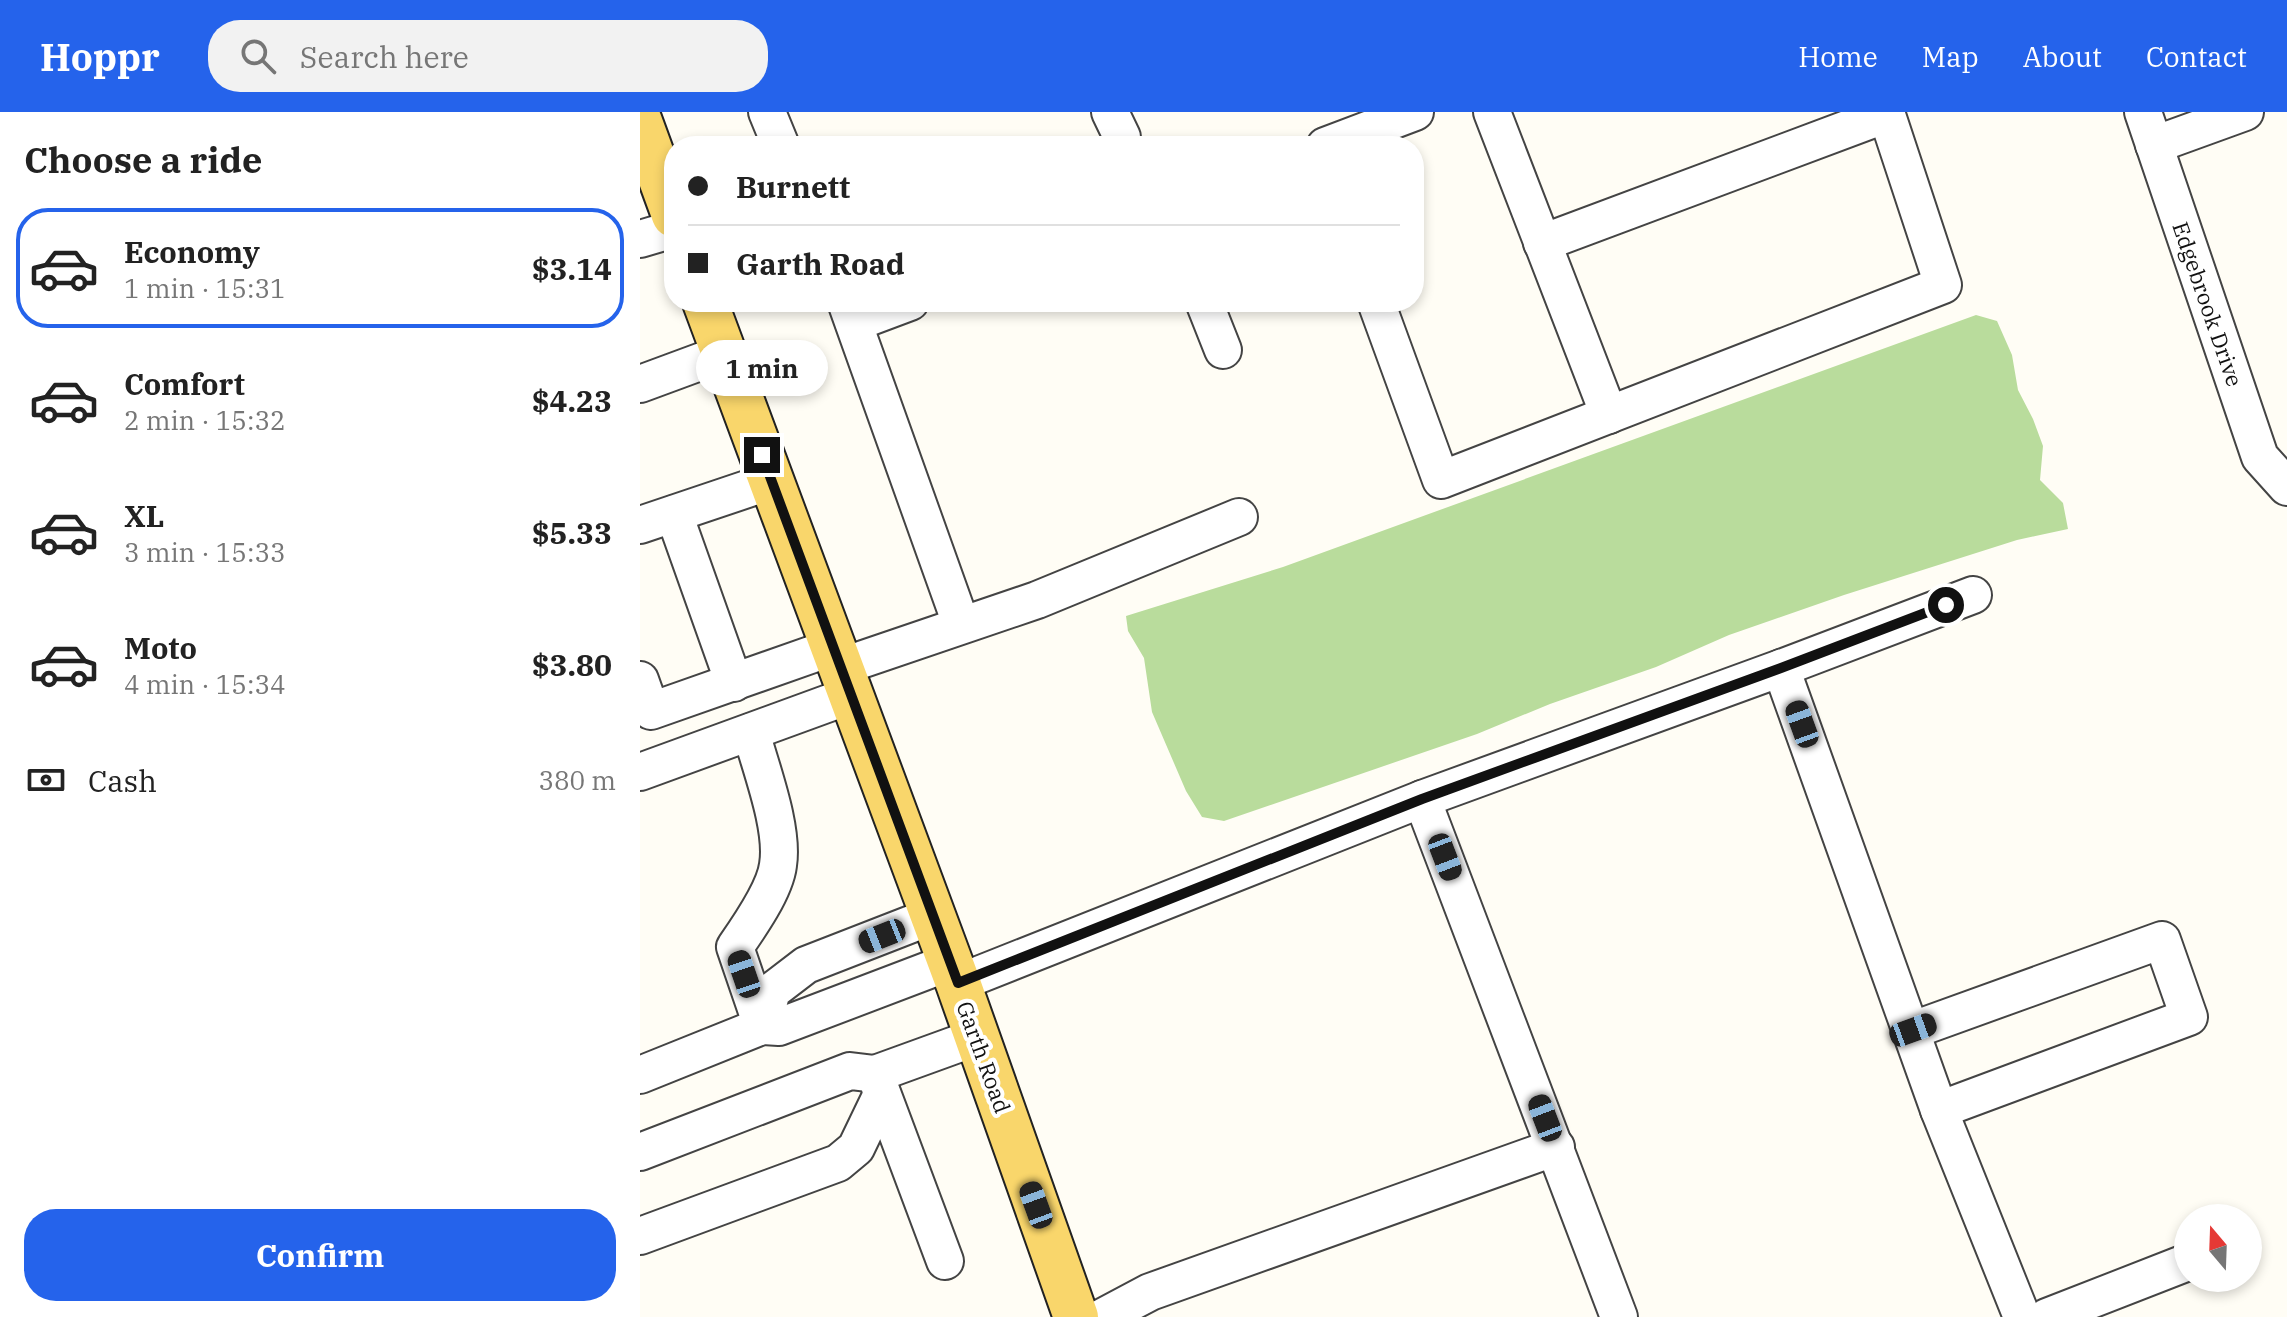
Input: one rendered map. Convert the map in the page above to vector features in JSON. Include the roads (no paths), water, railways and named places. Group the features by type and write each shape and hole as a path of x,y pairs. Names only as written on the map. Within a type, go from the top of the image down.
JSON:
{"main road":[{"path":"640,122 664,188"},
{"name":"Garth Road","path":"716,312 724,353 954,973 1076,1317"}],"street":[{"path":"767,112 777,136"},
{"path":"1110,112 1122,136"},
{"path":"1351,136 1415,112"},
{"path":"1492,112 1609,415"},
{"path":"2149,129 2245,112"},
{"path":"1380,312 1441,480 1943,285 1887,113 1542,243"},
{"name":"Edgebrook Drive","path":"2149,129 2260,457 2287,487"},
{"path":"640,239 664,232"},
{"path":"1208,312 1223,350"},
{"path":"850,313 961,624"},
{"path":"640,384 724,353"},
{"path":"640,525 771,481"},
{"path":"674,514 734,683"},
{"path":"644,702 734,683 841,669 961,624 1037,600 1239,517"},
{"path":"640,1075 762,1026 779,1027 954,973 1973,595"},
{"path":"1781,668 1913,1030 1939,1110 2022,1317"},
{"path":"640,772 751,732 841,669"},
{"path":"751,732 775,820 778,866 758,914 735,947 762,1026"},
{"path":"1422,799 1619,1317"},
{"path":"762,1026 772,991 806,965 932,916"},
{"path":"1913,1030 2162,940 2189,1017 1939,1110"},
{"path":"640,1236 838,1163 856,1148 878,1084 977,1037"},
{"path":"640,1152 850,1071 878,1084 945,1261"},
{"path":"1103,1317 1150,1292 1556,1147"},
{"path":"2047,1317 2174,1267"}]}
